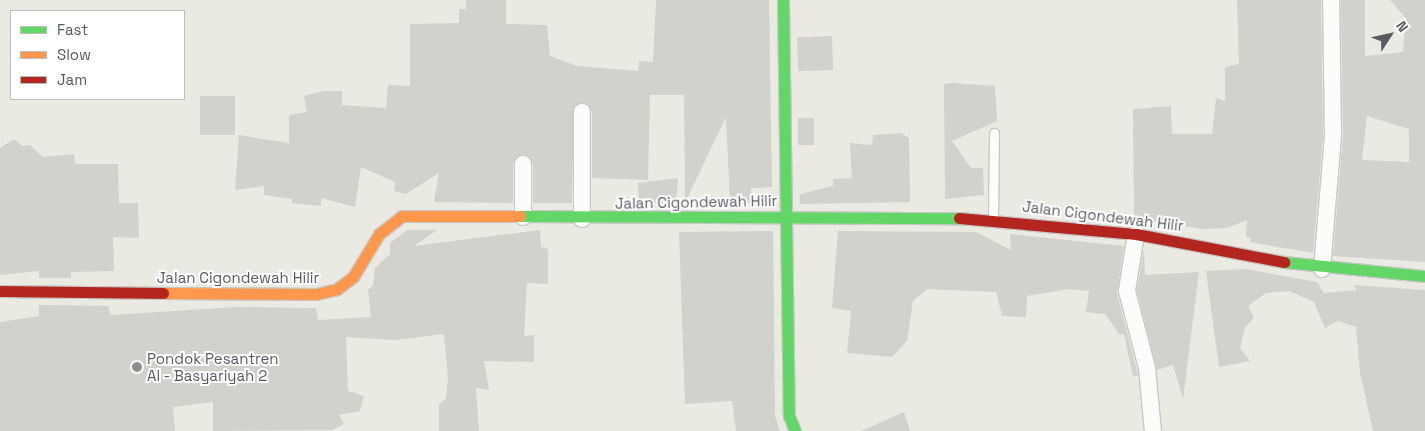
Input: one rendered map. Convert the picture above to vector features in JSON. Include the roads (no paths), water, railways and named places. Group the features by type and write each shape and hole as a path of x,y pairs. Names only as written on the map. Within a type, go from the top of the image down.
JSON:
{"street":[{"path":"784,0 784,214 789,416 795,431"},
{"path":"1322,269 1333,136 1331,1"},
{"path":"582,112 582,219"},
{"path":"523,164 523,218"},
{"name":"Jalan Cigondewah Hilir","path":"0,291 316,294 337,289 353,277 392,219 582,219 784,214 993,218 1136,234 1322,269 1425,276"},
{"path":"1136,234 1127,291 1147,368 1153,431"}],"lane":[{"path":"993,218 994,133"}],"place":[{"name":"Pondok Pesantren Al - Basyariyah 2","path":"137,367"}]}
